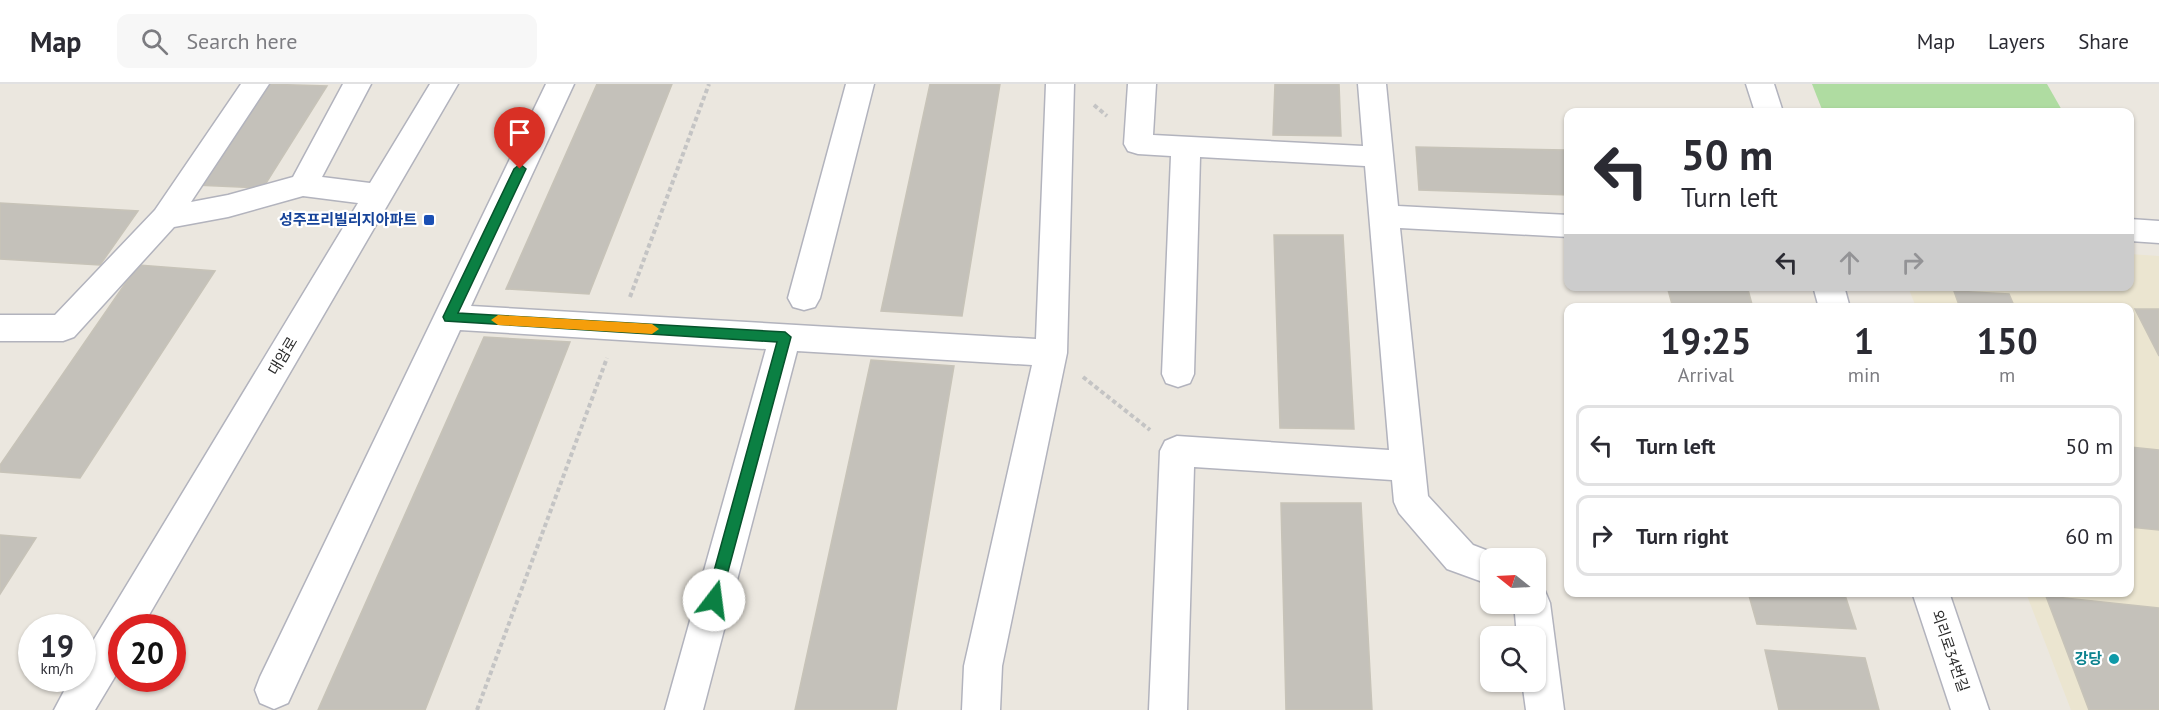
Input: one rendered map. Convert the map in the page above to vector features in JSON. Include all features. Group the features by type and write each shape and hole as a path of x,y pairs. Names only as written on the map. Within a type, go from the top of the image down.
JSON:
{"street":[{"path":"0,328 63,328 165,218 255,84"},
{"path":"303,185 357,84"},
{"name":"대암로","path":"130,614 444,84"},
{"path":"274,690 560,84"},
{"path":"804,298 860,84"},
{"path":"981,710 983,666 1051,353 1060,84"},
{"path":"1142,84 1138,144 1378,157"},
{"path":"1372,84 1411,502 1460,557 1480,565"},
{"path":"1760,84 1768,108"},
{"path":"1178,374 1186,147"},
{"path":"165,218 228,206 303,185 378,195"},
{"path":"1383,216 1564,226"},
{"path":"2134,230 2159,232"},
{"path":"450,317 1051,353"},
{"path":"684,710 785,337"},
{"path":"1168,710 1177,451 1406,466"},
{"name":"외리로34번길","path":"1932,597 1970,710"},
{"path":"1533,614 1545,710"},
{"name":"대암로","path":"73,710 108,651"}],"path":[{"path":"477,710 709,84"},
{"path":"1051,353 1177,451"}],"shaded area":[{"path":"2134,254 2159,256 2159,710 2071,710 2028,597 2134,597 2134,303 1914,303 1910,291 2134,291"}],"green space":[{"path":"1812,84 2047,84 2061,108 1821,108"}],"building":[{"path":"263,84 327,86 263,188 196,185"},
{"path":"597,84 672,84 589,294 506,289"},
{"path":"930,84 1000,84 962,316 881,311"},
{"path":"1275,84 1339,84 1341,136 1273,135"},
{"path":"1416,147 1564,150 1564,195 1419,190"},
{"path":"0,203 138,211 100,265 0,259"},
{"path":"1274,235 1343,235 1354,429 1280,428"},
{"path":"138,265 215,271 80,478 0,472 0,465"},
{"path":"1668,291 1748,291 1752,303 1672,303"},
{"path":"1954,291 2009,294 2013,303 1958,303"},
{"path":"2135,309 2159,309 2159,356"},
{"path":"484,337 570,342 425,710 318,710"},
{"path":"871,360 954,366 896,710 795,710"},
{"path":"2134,447 2159,450 2159,530 2134,527"},
{"path":"1281,503 1361,503 1372,710 1286,710"},
{"path":"0,535 36,538 0,594"},
{"path":"1749,597 1846,597 1856,629 1757,624"},
{"name":"강당","path":"2046,597 2159,608 2159,710 2089,710"},
{"path":"1765,650 1865,658 1879,710 1779,710"}],"slow traffic":[{"path":"498,320 652,329"}],"place":[{"name":"성주프리빌리지아파트","path":"429,220"},
{"name":"강당","path":"2114,659"}],"route":[{"path":"520,169 450,317 785,337 714,600"}]}
